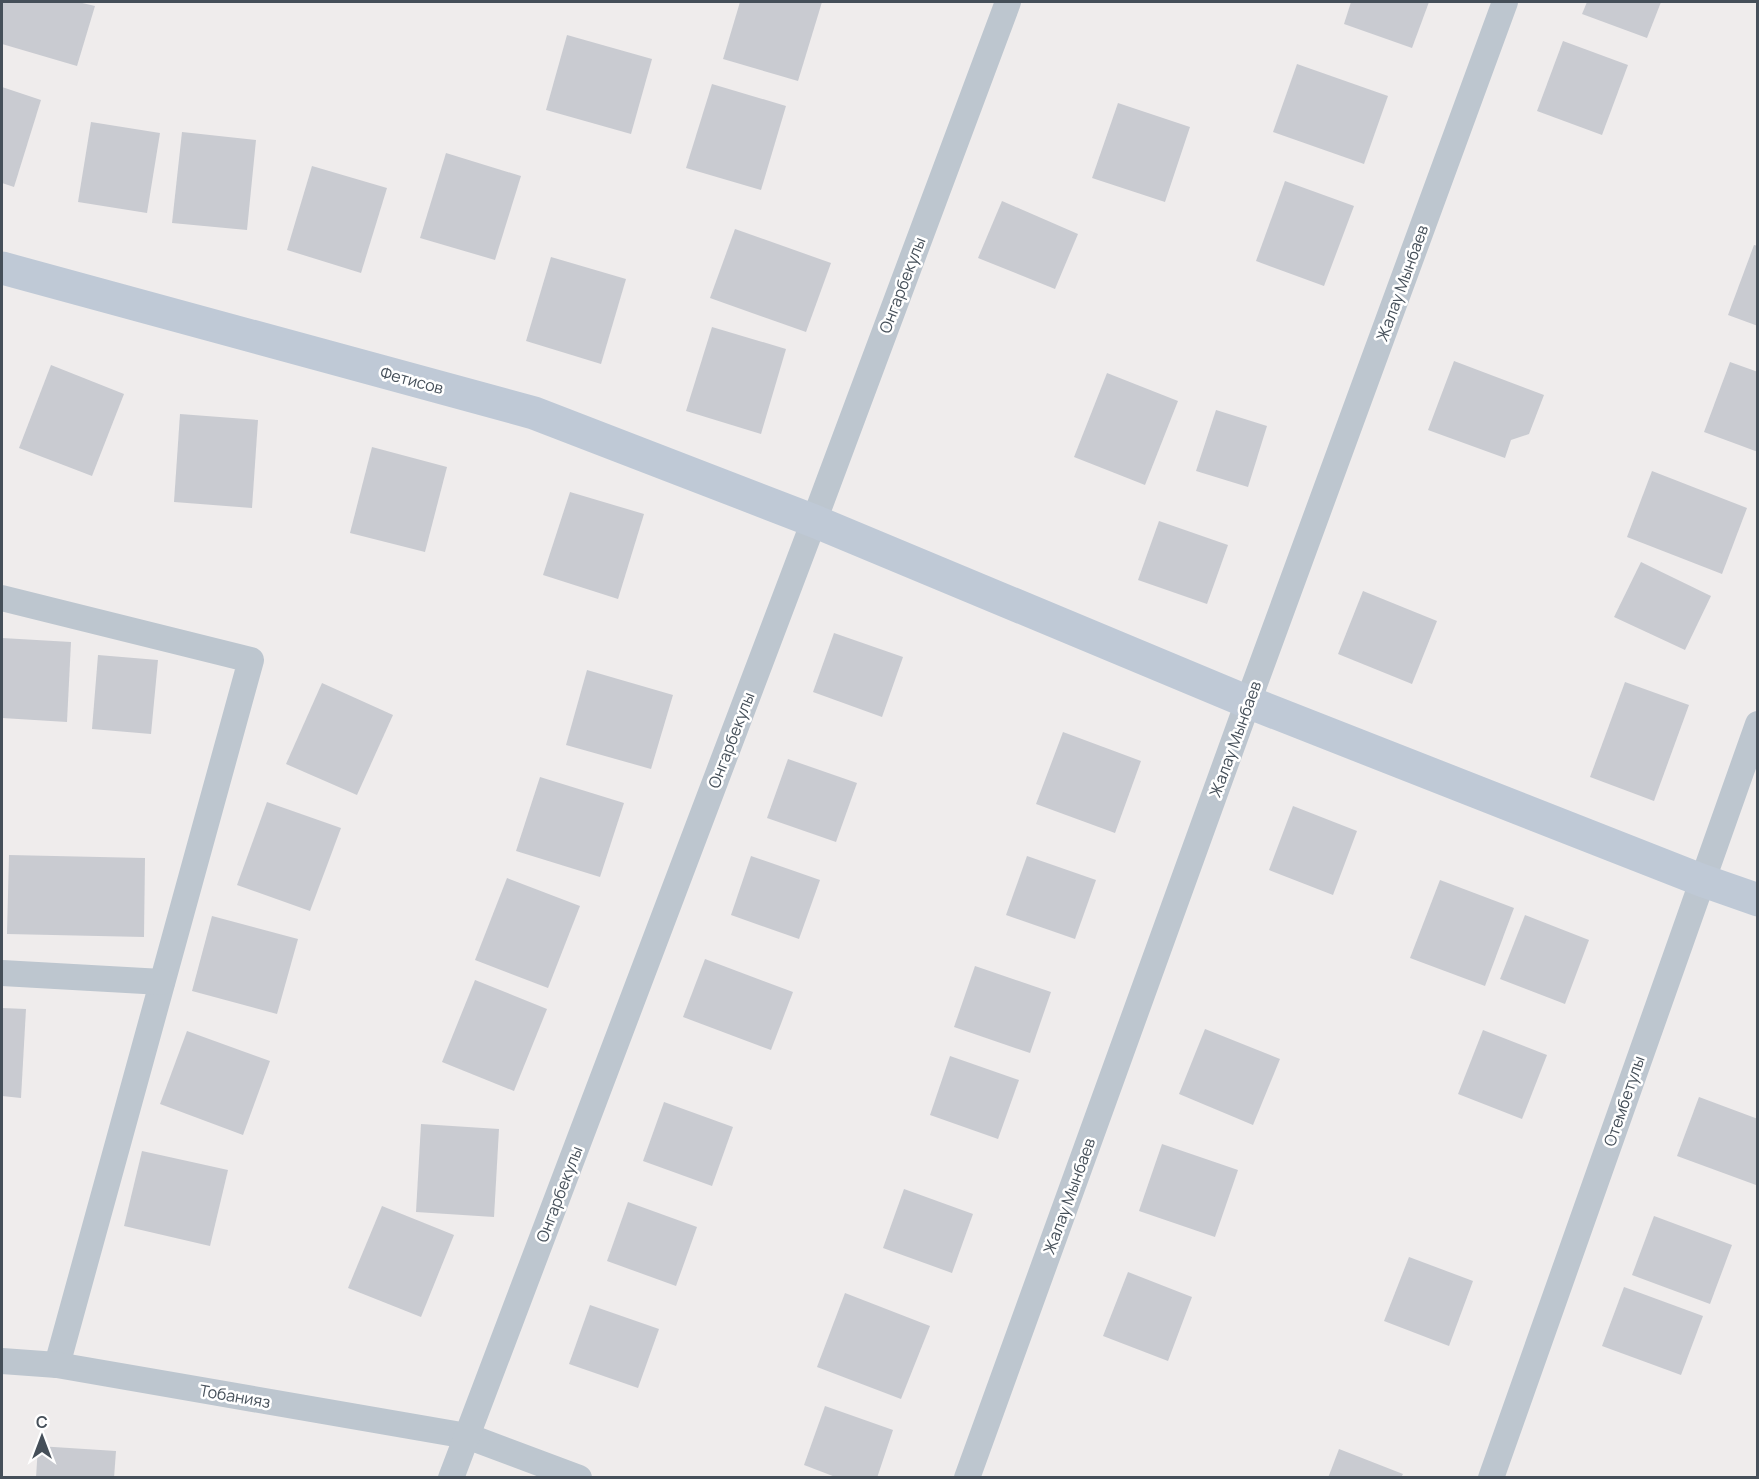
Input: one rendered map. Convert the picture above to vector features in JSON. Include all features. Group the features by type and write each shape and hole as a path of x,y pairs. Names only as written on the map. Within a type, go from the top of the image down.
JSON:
{"street":[{"name":"Онгарбекулы","path":"451,1478 1008,2"},
{"name":"Жалау Мынбаев","path":"967,1478 1505,2"},
{"name":"Фетисов","path":"2,268 534,413 814,521 1248,702 1701,880 1758,900"},
{"path":"2,598 251,660 57,1365"},
{"name":"Отембетулы","path":"1491,1478 1758,724"},
{"path":"2,973 162,982"},
{"name":"Тобанияз","path":"2,1361 57,1365 467,1436 579,1478"}],"building":[{"path":"2,2 78,2 95,6 77,66 2,44"},
{"path":"740,2 822,2 798,81 723,59"},
{"path":"1351,2 1429,2 1412,48 1344,24"},
{"path":"1587,2 1661,2 1647,38 1582,14"},
{"path":"567,35 652,59 631,134 546,110"},
{"path":"1563,41 1628,65 1602,135 1537,111"},
{"path":"1297,64 1388,96 1364,164 1273,132"},
{"path":"712,84 786,106 761,190 686,168"},
{"path":"2,87 41,100 14,187 2,183"},
{"path":"1118,103 1190,127 1165,202 1092,178"},
{"path":"91,122 160,133 147,213 78,202"},
{"path":"182,132 256,140 247,230 172,223"},
{"path":"446,153 521,176 495,260 420,238"},
{"path":"312,166 387,188 361,273 287,250"},
{"path":"1285,181 1354,206 1324,286 1256,261"},
{"path":"1002,201 1078,234 1055,289 978,258"},
{"path":"735,229 831,263 806,332 710,298"},
{"path":"1754,245 1758,246 1758,326 1728,315"},
{"path":"551,257 626,279 601,364 526,341"},
{"path":"712,327 786,349 761,434 686,411"},
{"path":"1454,361 1544,395 1529,434 1511,440 1505,458 1428,430"},
{"path":"1730,362 1758,372 1758,452 1704,432"},
{"path":"51,365 124,394 92,476 19,448"},
{"path":"1107,373 1178,401 1145,485 1074,457"},
{"path":"1216,410 1267,426 1248,487 1196,471"},
{"path":"180,414 258,420 252,508 174,502"},
{"path":"372,447 447,467 425,552 350,533"},
{"path":"1652,471 1747,508 1722,574 1627,537"},
{"path":"570,492 644,514 618,599 543,575"},
{"path":"1159,521 1228,545 1207,604 1138,580"},
{"path":"1641,562 1711,596 1685,650 1614,617"},
{"path":"1363,591 1437,621 1412,684 1338,654"},
{"path":"834,633 903,657 882,717 813,692"},
{"path":"2,638 71,642 67,722 2,718"},
{"path":"98,655 158,660 151,734 92,729"},
{"path":"587,670 673,695 651,769 566,745"},
{"path":"1625,682 1689,705 1654,801 1590,777"},
{"path":"322,683 393,715 357,795 286,764"},
{"path":"1063,732 1141,761 1115,833 1036,804"},
{"path":"788,759 857,783 836,842 767,818"},
{"path":"540,777 624,803 600,877 516,851"},
{"path":"267,802 341,828 310,911 237,885"},
{"path":"1293,806 1357,831 1333,895 1269,870"},
{"path":"9,855 145,858 144,937 7,934"},
{"path":"751,856 820,880 799,939 731,915"},
{"path":"1027,856 1096,880 1075,939 1006,915"},
{"path":"507,878 580,906 548,988 475,960"},
{"path":"1440,880 1514,908 1485,986 1410,958"},
{"path":"1525,915 1589,940 1565,1004 1500,979"},
{"path":"212,916 298,939 277,1014 192,991"},
{"path":"705,959 793,992 771,1050 683,1017"},
{"path":"975,966 1051,992 1030,1053 954,1027"},
{"path":"475,980 547,1009 514,1091 442,1062"},
{"path":"2,1008 26,1009 21,1098 2,1096"},
{"path":"1205,1029 1280,1059 1253,1125 1179,1094"},
{"path":"1483,1030 1547,1055 1522,1119 1458,1094"},
{"path":"187,1031 270,1061 243,1135 160,1104"},
{"path":"950,1056 1019,1080 998,1139 930,1115"},
{"path":"1699,1097 1758,1119 1758,1180 1756,1185 1677,1156"},
{"path":"664,1102 733,1127 712,1186 643,1161"},
{"path":"421,1124 499,1129 494,1217 416,1212"},
{"path":"1162,1144 1238,1170 1215,1237 1139,1211"},
{"path":"142,1151 228,1170 210,1246 124,1226"},
{"path":"904,1189 973,1214 952,1273 883,1248"},
{"path":"628,1202 697,1227 676,1286 607,1261"},
{"path":"382,1206 454,1235 421,1317 348,1288"},
{"path":"1654,1216 1732,1245 1710,1304 1632,1275"},
{"path":"1409,1257 1473,1281 1449,1346 1384,1321"},
{"path":"1128,1272 1192,1297 1168,1361 1103,1336"},
{"path":"1624,1287 1703,1316 1681,1375 1602,1346"},
{"path":"845,1293 930,1326 901,1399 817,1367"},
{"path":"590,1305 659,1329 638,1388 569,1364"},
{"path":"825,1406 893,1430 877,1478 838,1478 804,1465"},
{"path":"38,1446 116,1451 114,1478 36,1478"},
{"path":"1339,1449 1403,1474 1401,1478 1328,1478"}]}
